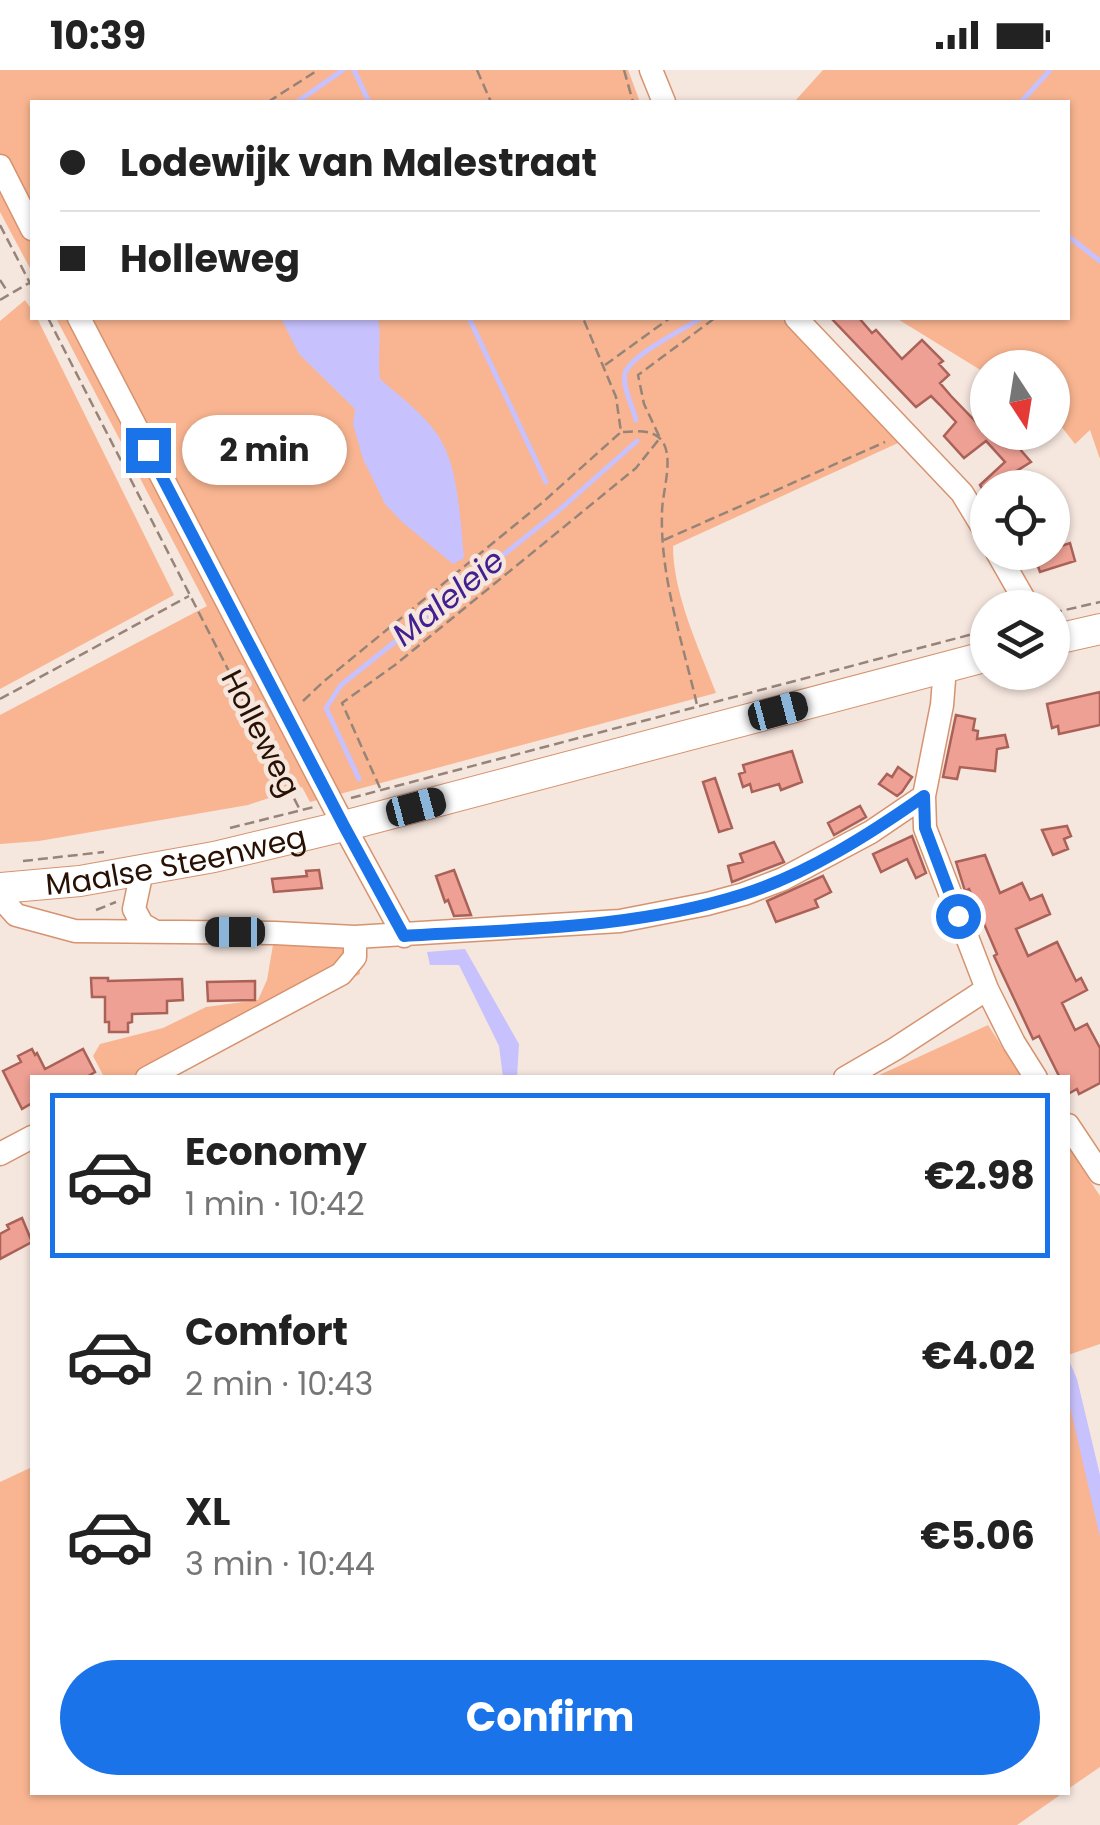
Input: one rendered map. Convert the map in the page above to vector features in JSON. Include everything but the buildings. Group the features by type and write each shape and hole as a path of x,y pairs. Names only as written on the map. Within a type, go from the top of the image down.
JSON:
{"main road":[{"path":"1070,636 1100,629"},
{"name":"Maalse Steenweg","path":"0,888 80,881 214,858 338,814 970,660"}],"street":[{"path":"651,70 663,100"},
{"path":"0,166 30,225"},
{"name":"Holleweg","path":"80,320 338,814"},
{"path":"798,320 962,493 970,506"},
{"path":"945,666 942,705 924,796 925,828 987,989 1034,1075"},
{"path":"0,897 16,915 75,931 355,937 620,921 725,899 783,879 871,832 924,796"},
{"path":"338,814 404,936"},
{"path":"142,872 134,909 142,924 156,932"},
{"path":"152,1075 342,974 354,957 355,937"},
{"path":"849,1075 987,989"},
{"path":"1070,1128 1100,1173"},
{"path":"0,1154 30,1138"}],"path":[{"path":"271,100 318,70"},
{"path":"477,70 490,100"},
{"path":"624,70 633,100"},
{"path":"0,225 30,283"},
{"path":"0,280 8,294"},
{"path":"0,300 30,285"},
{"name":"Holleweg","path":"49,320 301,810 338,814"},
{"path":"585,320 616,397 622,432"},
{"path":"604,366 667,320"},
{"path":"698,706 664,562 666,448 644,404 638,375 712,320"},
{"path":"288,716 323,682 622,432 644,431 660,438"},
{"path":"662,541 906,433"},
{"path":"381,790 342,703 395,665 636,468 660,438"},
{"path":"0,699 190,595"},
{"path":"1070,609 1100,602"},
{"path":"229,828 301,810 338,814 381,790 970,635"},
{"path":"20,862 118,850"}],"shaded area":[{"path":"0,70 628,70 639,100 30,100 30,268 0,212"},
{"path":"823,70 1100,70 1100,459 1090,430 1075,444 1070,438 1070,350 970,350 970,364 899,320 1070,320 1070,100 796,100"},
{"path":"25,300 30,307 30,320 38,320 174,595 0,689 0,321"},
{"path":"57,320 786,320 898,443 673,546 682,602 716,693 310,802 302,787 248,805 39,841 0,844 0,715 207,606"},
{"path":"282,320 378,320 380,379 431,426 450,461 464,558 453,564 385,504 363,459 353,424 355,409 299,354"},
{"path":"275,933 355,937 360,974 170,1075 103,1075 93,1056 100,1044 163,1028 206,1007 258,1000 267,980"},
{"path":"465,949 519,1044 517,1075 503,1075 499,1046 459,965 430,965 427,952"},
{"path":"988,1025 1021,1075 879,1075"},
{"path":"1070,1150 1100,1196 1100,1344 1070,1354"},
{"path":"1070,1363 1100,1475 1100,1537 1070,1407"},
{"path":"1070,1364 1100,1499 1100,1767 1070,1788"},
{"path":"30,1468 30,1795 1060,1795 1017,1825 0,1825 0,1482"}],"waterway":[{"path":"300,100 343,70"},
{"path":"354,70 368,100"},
{"name":"Maleleie","path":"1023,100 1050,70"},
{"path":"1070,238 1100,261"},
{"path":"470,320 546,482"},
{"name":"Maleleie","path":"636,420 625,384 629,366 698,320"},
{"name":"Maleleie","path":"359,779 326,708 341,685 558,511 637,441"}],"route":[{"path":"148,450 404,936 620,921 744,894 783,879 871,832 924,796 925,828 958,916"}]}
